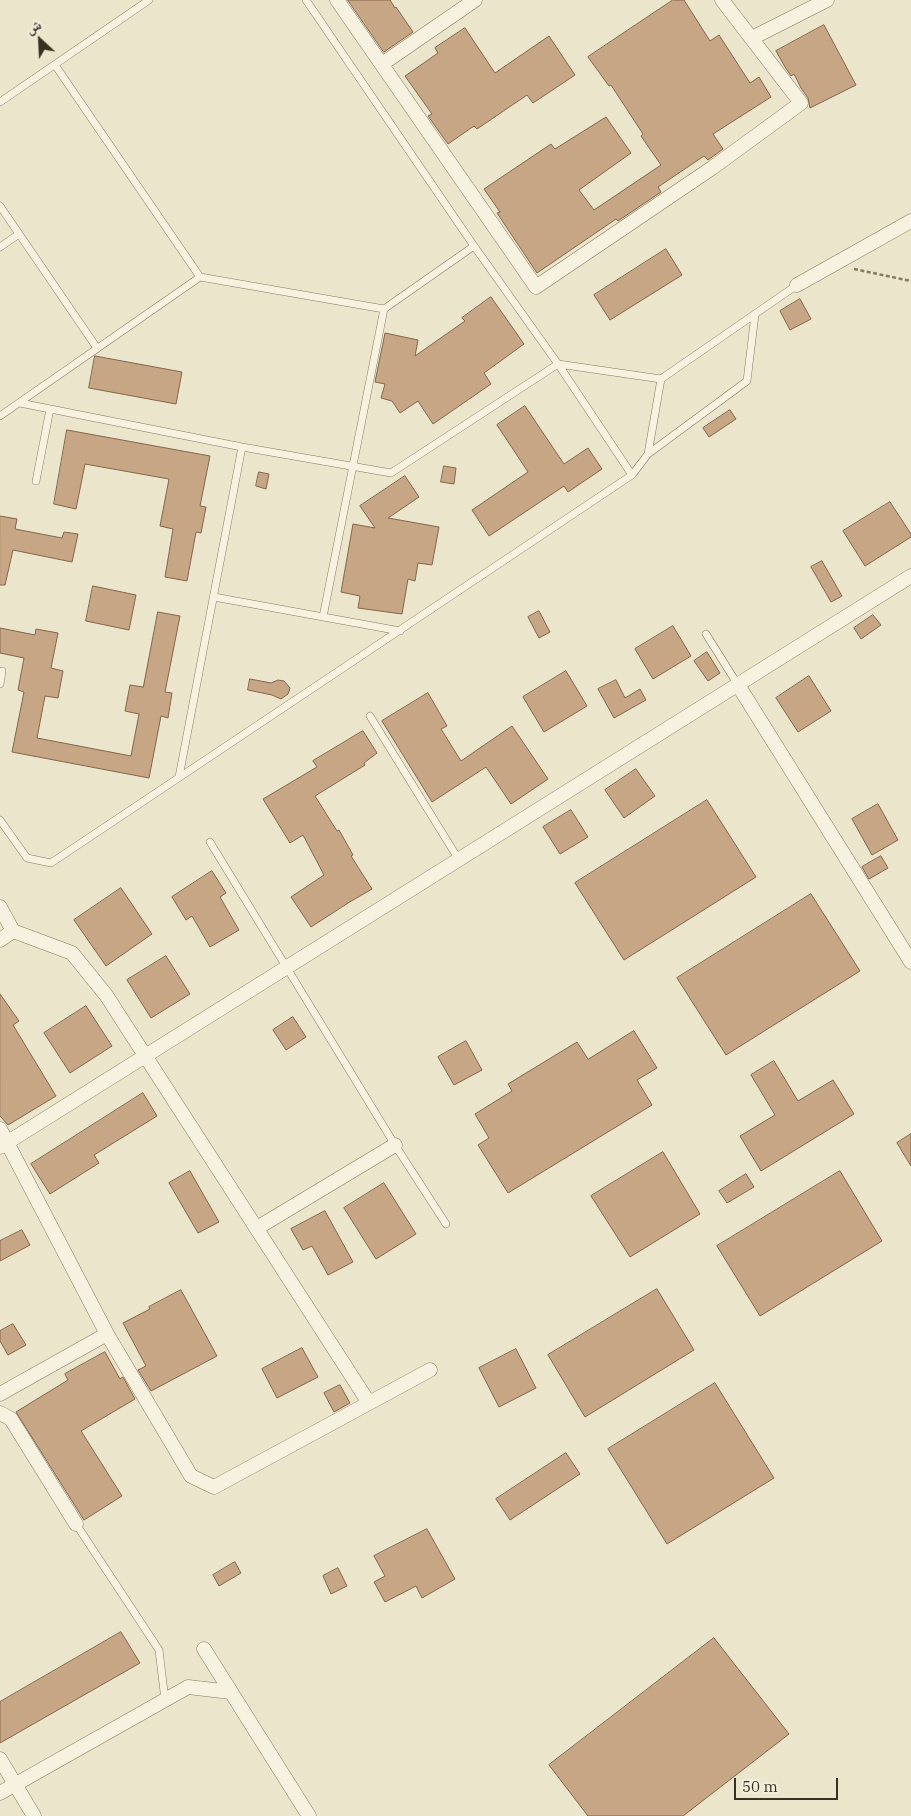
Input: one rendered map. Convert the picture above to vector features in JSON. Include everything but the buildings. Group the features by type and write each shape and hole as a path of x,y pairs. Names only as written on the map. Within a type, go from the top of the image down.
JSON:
{"street":[{"path":"336,0 536,287 712,168 801,104 722,0"},
{"path":"382,64 475,0"},
{"path":"752,38 827,0"},
{"path":"797,285 911,221"},
{"path":"4,1144 911,576"},
{"path":"738,685 911,962"},
{"path":"0,907 14,930 72,953 106,996 369,1403"},
{"path":"0,940 14,930"},
{"path":"0,1129 4,1144 107,1334 191,1476 214,1487 430,1370"},
{"path":"257,1228 395,1145"},
{"path":"0,1394 107,1334"},
{"path":"0,1413 11,1419 76,1524"},
{"path":"204,1649 309,1816"},
{"path":"0,1793 188,1687 231,1692"},
{"path":"0,1759 34,1816"}],"lane":[{"path":"0,102 149,0"},
{"path":"306,0 474,246 558,364 632,475"},
{"path":"55,65 200,276"},
{"path":"0,206 97,348"},
{"path":"0,247 19,234"},
{"path":"322,617 384,309 474,246"},
{"path":"0,416 200,276 384,309"},
{"path":"20,403 391,473 558,364 661,379 797,285"},
{"path":"0,820 27,858 51,863 400,631 632,475 648,454 747,381 755,314"},
{"path":"648,454 661,379"},
{"path":"36,481 50,409"},
{"path":"179,777 242,446"},
{"path":"214,597 400,631"},
{"path":"706,634 738,685"},
{"path":"0,684 2,672"},
{"path":"370,716 459,860"},
{"path":"210,842 395,1145 446,1224"},
{"path":"76,1524 159,1650 165,1700"}],"path":[{"path":"834,264 911,281"}]}
